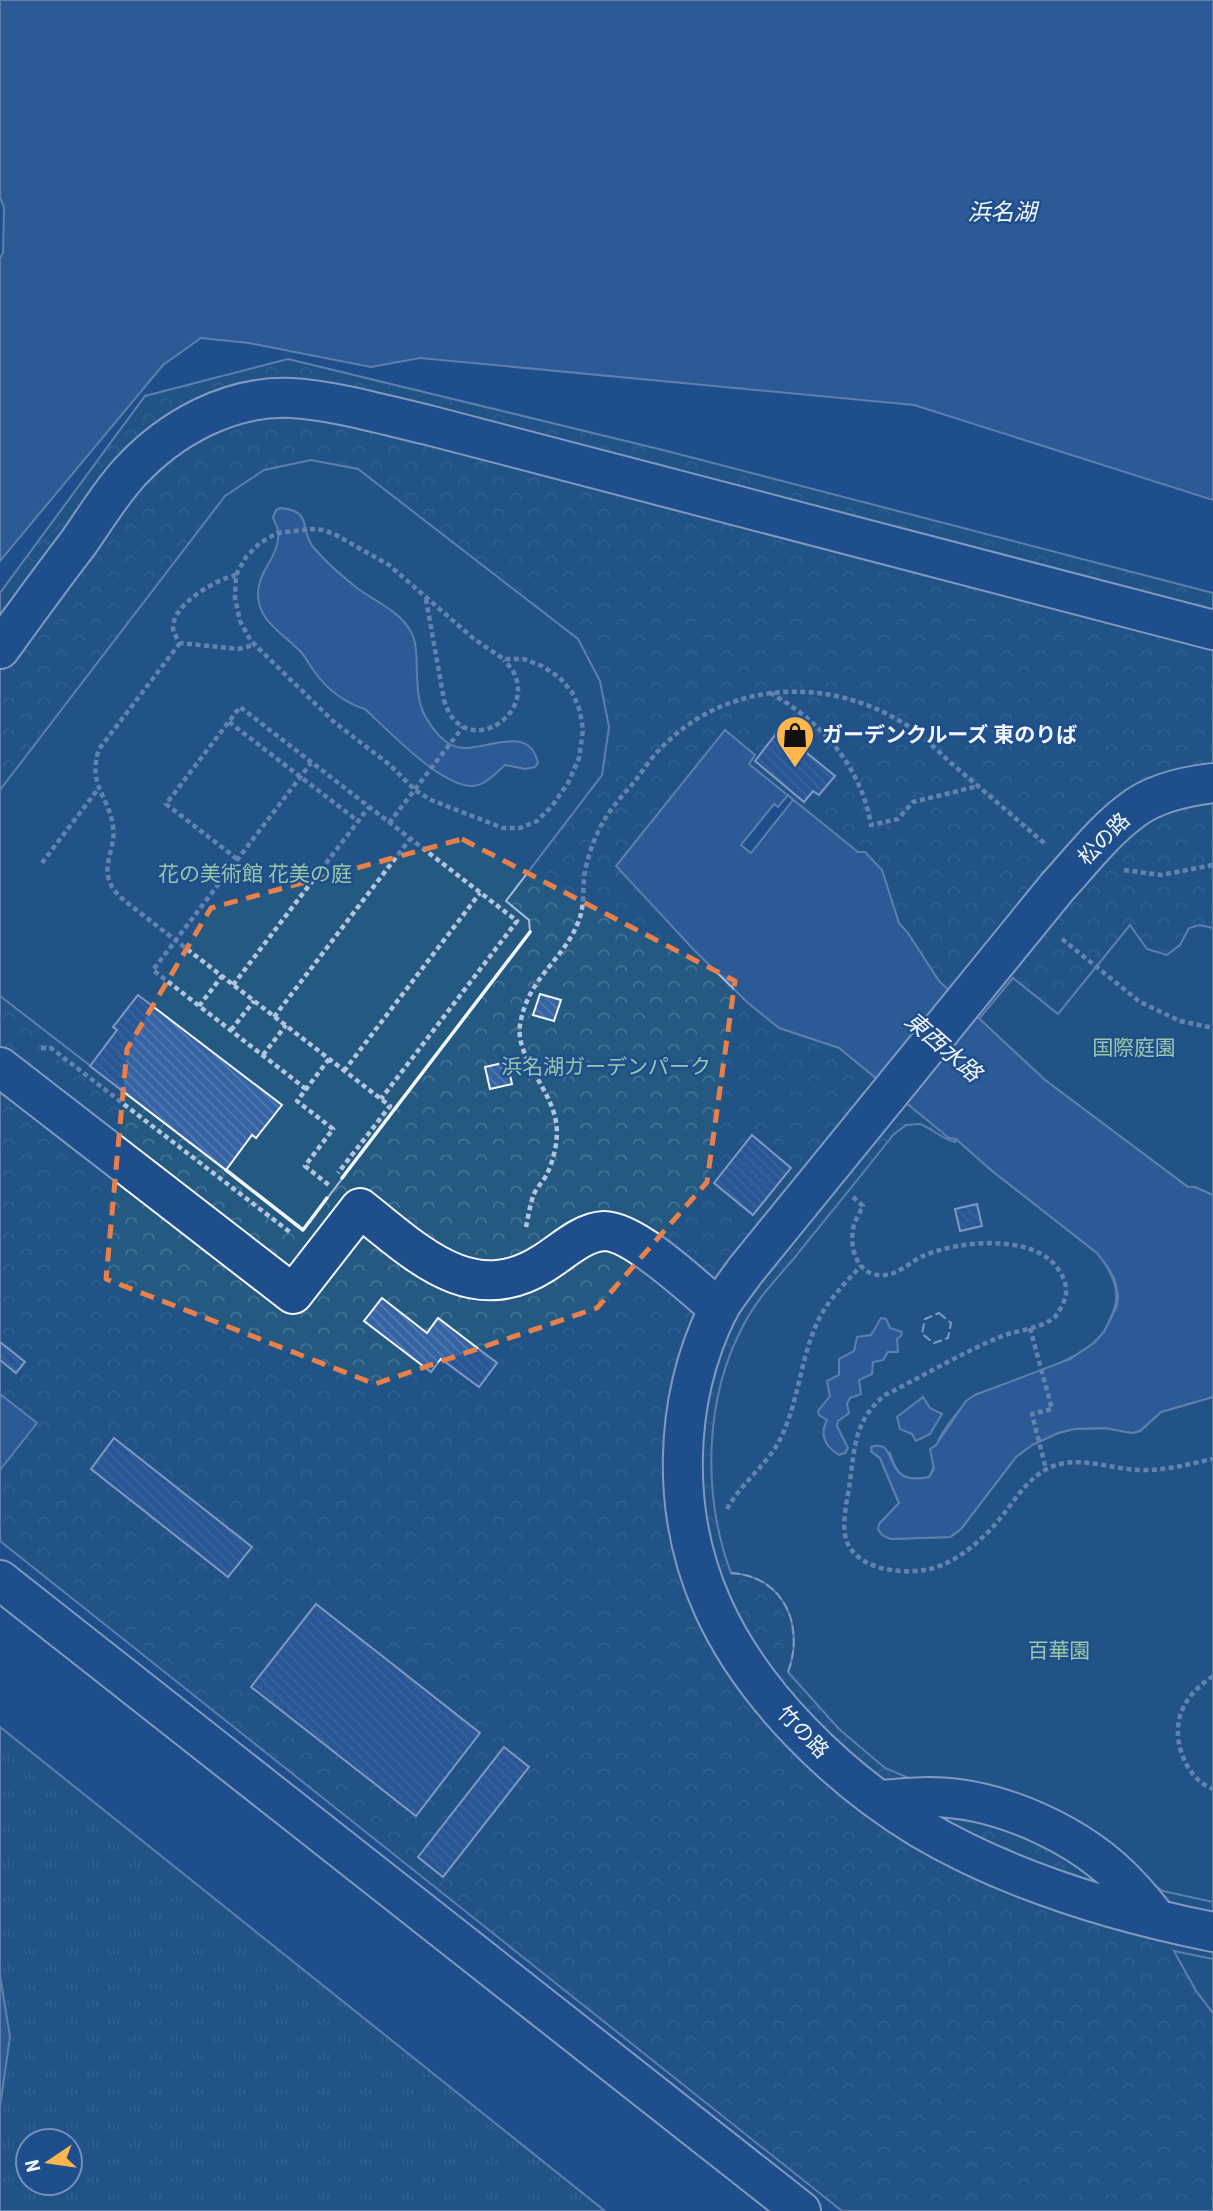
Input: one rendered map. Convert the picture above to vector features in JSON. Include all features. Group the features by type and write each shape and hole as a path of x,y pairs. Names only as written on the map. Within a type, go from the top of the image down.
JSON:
{"lane":[{"path":"0,649 129,474 156,448 186,425 219,410 254,400 291,398 327,402 428,425 1213,630"},
{"name":"松の路","path":"851,1141 1084,858 1132,810 1166,794 1209,780"},
{"path":"14,1058 293,1294 359,1208 429,1262 450,1273 472,1279 495,1280 516,1276 539,1266 587,1234 607,1231 652,1253 719,1308"},
{"name":"竹の路","path":"851,1141 745,1271 719,1308 700,1356 688,1406 682,1458 685,1509 695,1559 713,1607 737,1653 775,1703 819,1750 881,1800 920,1827 976,1857 1042,1884 1157,1919 1213,1932"},
{"path":"0,1580 801,2211"},
{"path":"881,1800 931,1797 985,1805 1038,1822 1086,1849 1128,1884 1157,1919"}],"path":[{"path":"426,597 448,714 472,731 486,730 503,721 514,707 518,690 514,673 504,659 474,639 426,597 389,565 336,534 310,529 278,533 260,543 246,557 236,575 234,598 240,621 255,645 334,722 381,757 415,790 448,807 503,828 520,828 537,821 552,806 568,783 579,758 583,730 580,710 572,692 559,677 524,659 504,659"},
{"path":"180,643 173,627 174,620 184,607 212,583 236,575"},
{"path":"180,643 238,649 255,645"},
{"path":"180,643 99,749 95,773 110,814 114,841 108,876 118,895 390,1106 329,1185"},
{"path":"516,1276 534,1194 547,1173 555,1150 557,1125 551,1101 525,1056 519,1029 524,1002 538,978 571,936 579,920 584,897 584,877 605,819 663,745 694,721 748,696 769,692 814,691 846,696 877,708 906,724 978,786 1084,858 1120,869 1161,875 1213,865"},
{"path":"769,692 814,722 839,750 864,797 871,825 898,819 913,802 978,786"},
{"path":"237,859 166,804 240,708 517,921 381,1099"},
{"path":"229,722 358,821"},
{"path":"389,823 463,727"},
{"path":"306,1088 153,970 312,763"},
{"path":"42,863 99,789"},
{"path":"233,985 369,807"},
{"path":"274,1017 410,839"},
{"path":"344,1071 480,893"},
{"path":"1034,916 1140,1002 1180,1021 1213,1028"},
{"path":"199,1006 222,976"},
{"path":"231,1030 254,1000"},
{"path":"263,1055 286,1025"},
{"path":"14,1058 51,1048 322,1257"},
{"path":"329,1059 297,1101 333,1129 305,1166 359,1208"},
{"path":"824,1174 863,1206 854,1225 853,1252 857,1262 875,1274 885,1275 923,1256 952,1246 982,1242 1016,1245 1048,1258 1063,1274 1066,1297 1055,1316 1030,1328 1000,1337 886,1395 872,1406 862,1420 857,1436 845,1521 846,1540 857,1556 873,1565 900,1571 926,1570 951,1561 972,1546 999,1520 1027,1484 1046,1469 1067,1462 1164,1470 1213,1459"},
{"path":"723,1514 733,1497 776,1446 794,1405 818,1321 838,1290 862,1266"},
{"path":"1030,1328 1052,1409 1031,1414 1046,1469"},
{"path":"1213,1676 1193,1691 1180,1714 1178,1742 1188,1768 1207,1787 1213,1789"}],"highlighted area":[{"path":"462,839 735,981 707,1182 597,1308 375,1384 106,1279 127,1049 211,908"}],"green space":[{"name":"浜名湖ガーデンパーク","path":"288,359 667,451 1213,593 1213,2211 842,2211 0,1541 0,593 145,396"},
{"name":"花の美術館 花美の庭","path":"311,460 358,469 578,639 600,681 609,727 602,775 506,901 529,920 530,932 303,1230 0,996 0,790 225,496 264,470"},
{"name":"国際庭園","path":"1130,925 1147,949 1167,955 1180,945 1189,928 1200,925 1213,928 1213,1195 1195,1187 1188,1187 1045,1080 979,1019 1013,978 1058,1014"},
{"name":"百華園","path":"920,1124 950,1141 955,1142 956,1139 991,1170 1097,1253 1112,1276 1116,1300 1104,1331 1080,1352 1045,1370 970,1399 939,1439 929,1477 914,1479 903,1476 896,1468 890,1453 872,1452 880,1458 899,1503 879,1524 890,1539 950,1537 961,1529 1016,1457 1032,1445 1074,1429 1105,1428 1132,1433 1140,1431 1161,1412 1213,1397 1213,1902 1163,1891 1138,1874 885,1768 839,1729 788,1672 794,1638 786,1606 777,1594 765,1583 749,1576 731,1573 715,1512 712,1447 721,1383 731,1353 744,1324 761,1297 893,1135 906,1125"},
{"path":"0,1727 605,2211 0,2211"},
{"path":"1174,1951 1213,1959 1213,2013 1196,1991"}],"water":[{"name":"浜名湖","path":"0,0 1213,0 1213,500 914,405 420,358 371,367 249,343 201,338 163,365 0,561 0,258 3,253 4,208 0,197"},
{"path":"280,508 298,513 304,522 309,541 324,559 352,584 401,618 411,632 416,649 421,706 436,732 451,745 464,748 507,741 526,744 533,751 538,763 535,767 525,769 505,765 482,783 473,786 460,784 431,768 365,709 338,696 327,686 301,652 267,619 259,603 259,585 278,540 278,530 273,517"},
{"name":"東西水路","path":"725,730 755,755 749,764 858,852 865,852 882,870 899,923 939,981 1045,1080 1188,1187 1195,1187 1213,1195 1213,1397 1161,1412 1140,1431 1132,1433 1105,1428 1074,1429 1032,1445 1016,1457 961,1529 950,1537 890,1539 882,1535 878,1529 879,1524 899,1503 880,1458 872,1452 871,1447 880,1446 886,1449 903,1476 929,1477 934,1469 930,1449 936,1445 966,1401 975,1395 1070,1359 1094,1343 1104,1332 1117,1306 1115,1280 1097,1253 839,1048 779,1028 748,1003 616,866"},
{"path":"881,1318 886,1319 890,1328 902,1332 897,1339 898,1352 888,1352 883,1360 873,1362 872,1374 859,1380 861,1394 850,1398 847,1404 849,1413 838,1421 837,1426 848,1448 845,1453 839,1455 825,1440 827,1420 819,1415 818,1411 830,1396 827,1381 839,1375 839,1359 854,1351 857,1337 871,1335"},
{"path":"0,1394 37,1423 0,1470"},
{"path":"923,1397 930,1408 942,1414 930,1434 916,1441 912,1434 900,1429 897,1417"},
{"path":"0,1975 10,2037 0,2107"}],"pier":[{"path":"788,795 793,800 751,853 741,845 774,804 778,807"}],"building":[{"name":"ガーデンクルーズ 東のりば","path":"779,730 835,776 819,795 813,791 804,802 755,761"},
{"path":"540,994 561,1000 554,1021 533,1015"},
{"path":"138,995 282,1105 256,1138 252,1135 226,1170 90,1066 117,1030 113,1027"},
{"path":"507,1062 512,1084 490,1089 485,1067"},
{"path":"752,1135 791,1168 753,1215 714,1183"},
{"path":"977,1204 982,1226 960,1231 955,1209"},
{"path":"382,1298 427,1333 438,1318 497,1363 479,1387 441,1359 431,1372 364,1321"},
{"path":"0,1342 25,1362 16,1373 0,1360"},
{"path":"114,1438 252,1547 228,1577 91,1469"},
{"path":"316,1604 480,1733 416,1816 251,1687"},
{"path":"504,1747 529,1767 443,1877 418,1857"}],"fence":[{"path":"939,1313 951,1323 948,1338 934,1343 922,1334 925,1319 939,1313"},
{"path":"731,1573 749,1576 765,1583 786,1606 794,1638 788,1672"}],"wall":[{"path":"342,1178 530,932"},
{"path":"226,1170 303,1230 327,1198"}],"place":[{"name":"ガーデンクルーズ 東のりば","path":"795,769"}]}
